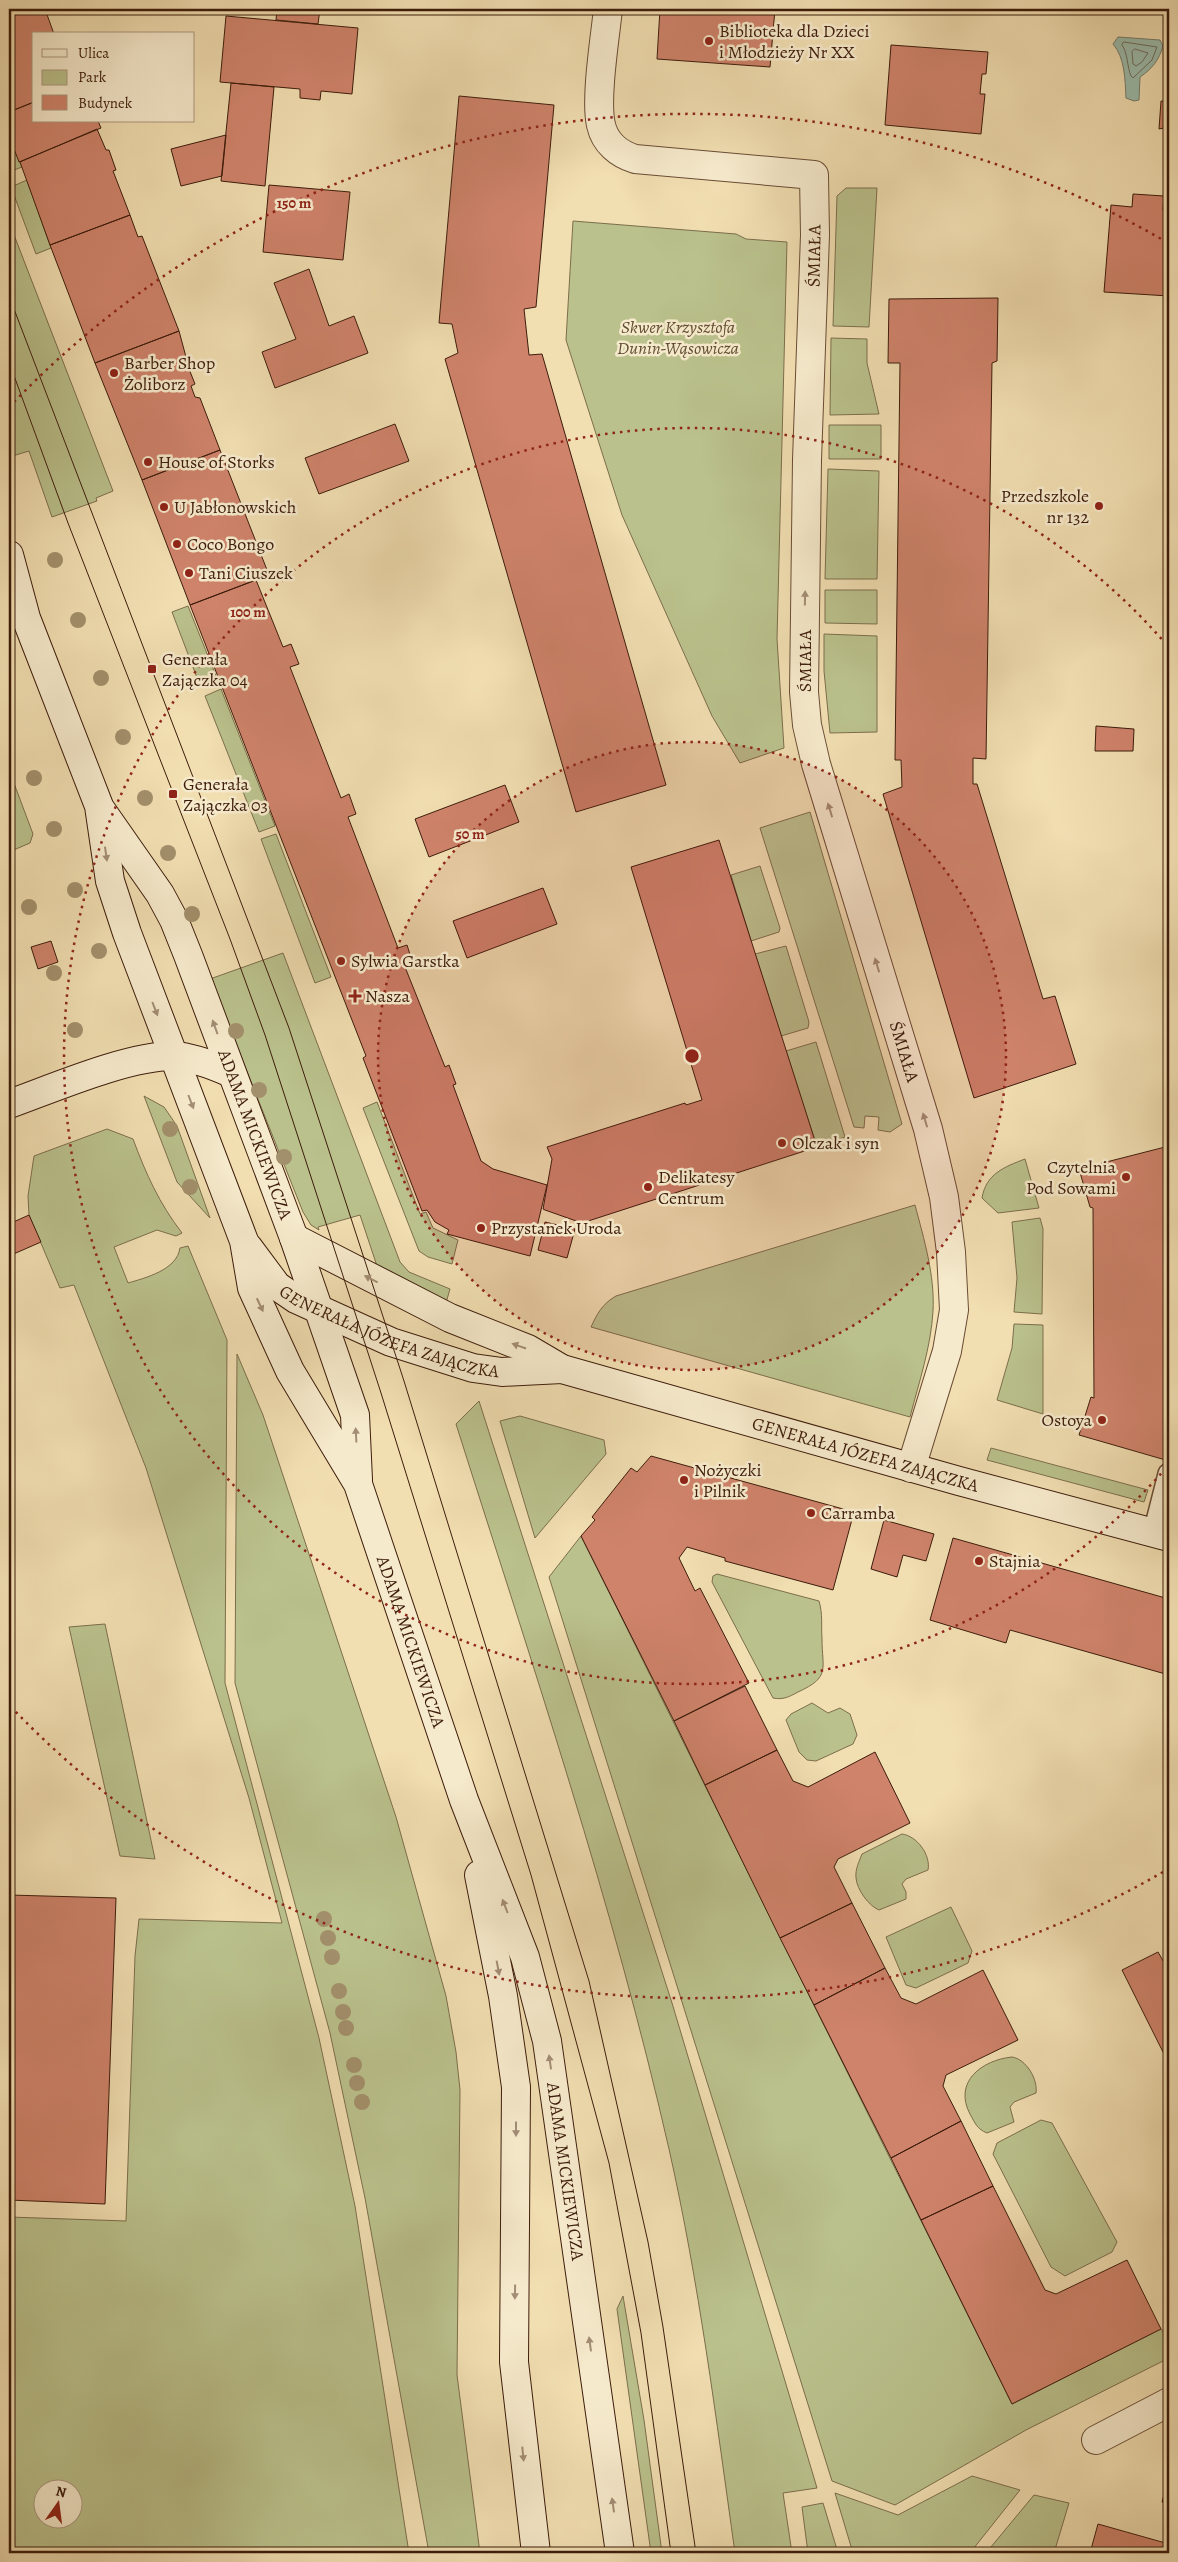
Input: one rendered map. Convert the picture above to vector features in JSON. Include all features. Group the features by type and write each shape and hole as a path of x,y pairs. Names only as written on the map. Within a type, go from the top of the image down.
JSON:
{"main road":[{"name":"ŚMIAŁA","path":"608,9 599,108 601,126 607,139 616,150 623,155 635,159 814,175 815,235 807,460 804,692 807,725 816,764 928,1129 944,1197 952,1252 954,1310 947,1351 911,1468"},
{"name":"ADAMA MICKIEWICZA","path":"9,555 26,618"},
{"name":"ADAMA MICKIEWICZA","path":"9,585 26,618 99,806 110,881 173,1056 244,1241 252,1288 290,1371 358,1484 464,1800 525,1957 547,2041 620,2553"},
{"name":"ADAMA MICKIEWICZA","path":"99,806 160,894 174,920 294,1238 355,1415 358,1484"},
{"path":"9,1104 125,1064 173,1056 196,1060 232,1073"},
{"name":"GENERAŁA JÓZEFA ZAJĄCZKA","path":"294,1238 450,1318 528,1349 562,1369 911,1468 1162,1535"},
{"name":"GENERAŁA JÓZEFA ZAJĄCZKA","path":"244,1241 277,1286 319,1310 418,1352 473,1368 502,1372 562,1369"},
{"name":"ADAMA MICKIEWICZA","path":"464,1800 503,1996 516,2087 514,2362 536,2553"},
{"path":"1096,2440 1169,2402"}],"lane":[{"path":"1162,1535 1169,1474"}],"green space":[{"path":"9,136 22,167 9,172"},
{"path":"27,180 51,248 36,254 11,187"},
{"path":"846,188 877,188 869,327 833,326 837,196"},
{"name":"Skwer Krzysztofa Dunin-Wąsowicza","path":"573,221 736,234 746,239 787,242 777,639 784,748 740,763 712,716 622,515 566,340"},
{"path":"9,222 113,491 96,498 97,501 52,517 29,451 9,457"},
{"path":"831,338 867,339 867,363 879,414 830,415"},
{"path":"829,425 881,425 881,459 829,459"},
{"path":"828,469 879,471 877,579 825,579"},
{"path":"825,590 877,590 877,624 825,623"},
{"path":"188,606 216,676 199,683 172,612"},
{"path":"824,634 877,636 877,732 830,733 824,671"},
{"path":"221,689 275,826 259,832 205,696"},
{"path":"9,770 33,834 30,843 9,852"},
{"path":"810,812 902,1124 890,1132 878,1130 879,1117 865,1116 864,1128 854,1127 760,828"},
{"path":"276,834 331,977 315,983 261,839"},
{"path":"760,866 780,928 779,932 751,941 731,875"},
{"path":"786,946 809,1022 808,1028 781,1036 755,954"},
{"path":"283,953 400,1262 409,1272 450,1289 446,1303 377,1266 360,1215 318,1227 319,1230 311,1225 303,1212 210,979"},
{"path":"816,1042 845,1137 817,1147 786,1051"},
{"path":"144,1096 164,1107 177,1126 210,1218 177,1182"},
{"path":"377,1102 420,1214 426,1212 433,1228 458,1240 452,1264 428,1257 419,1251 363,1108"},
{"path":"107,1129 133,1139 154,1188 166,1211 182,1233 176,1236 157,1230 114,1247 128,1283 159,1272 173,1262 178,1256 180,1248 188,1246 227,1340 225,1683 319,2038 355,2206 409,2553 9,2553 9,2217 126,2221 135,1956 139,1919 282,1923 249,1798 146,1468 74,1285 60,1288 29,1215 28,1196 34,1156"},
{"path":"1025,1159 1039,1208 998,1213 982,1198 987,1183 1003,1169"},
{"path":"915,1205 931,1271 933,1311 927,1351 910,1417 591,1327 607,1302 616,1296"},
{"path":"1040,1218 1043,1229 1042,1314 1014,1312 1017,1278 1012,1222"},
{"path":"1014,1324 1043,1325 1043,1414 997,1400 1012,1348"},
{"path":"237,1354 263,1415 396,1817 446,1996 456,2052 460,2090 457,2375 480,2553 429,2553 365,2198 330,2033 235,1683"},
{"path":"479,1401 672,2003 817,2488 783,2493 792,2553 735,2553 706,2350 689,2249 680,2199 647,2057 623,1966 570,1784 456,1424"},
{"path":"520,1416 604,1440 606,1454 535,1538 500,1421"},
{"path":"991,1448 1148,1490 1144,1502 987,1460"},
{"path":"581,1536 1012,2404 1161,2329 1169,2342 1169,2358 1026,2430 895,2505 832,2481 549,1577"},
{"path":"717,1574 819,1601 823,1665 820,1677 816,1682 789,1697 773,1698 712,1582 713,1576"},
{"path":"105,1624 155,1859 120,1856 69,1627"},
{"path":"812,1703 828,1713 840,1708 850,1714 857,1735 853,1744 816,1761 807,1760 799,1752 786,1720 791,1714"},
{"path":"902,1834 913,1838 922,1847 927,1858 928,1870 906,1879 902,1884 906,1892 906,1899 879,1910 861,1892 857,1883 856,1872 862,1854"},
{"path":"951,1907 972,1951 968,1963 916,1988 906,1985 886,1937"},
{"path":"1012,2057 1022,2062 1030,2070 1035,2082 1036,2093 1014,2102 1010,2107 1014,2122 987,2133 979,2128 970,2114 965,2092 973,2075 981,2068 1001,2059"},
{"path":"1041,2120 1052,2123 1117,2242 1112,2252 1065,2276 1051,2267 993,2154 997,2143"},
{"path":"623,2296 644,2420 662,2553 651,2553 617,2309"},
{"path":"972,2476 1020,2490 970,2553 853,2553 835,2493 898,2515"},
{"path":"1034,2495 1069,2503 1054,2553 986,2553"},
{"path":"823,2503 838,2553 808,2553 802,2507"}],"water":[{"path":"1118,37 1160,40 1163,46 1155,64 1140,77 1139,100 1134,101 1126,98 1122,62 1113,44"}],"building":[{"path":"9,9 45,9 53,32 32,32 32,103 9,112"},
{"path":"277,9 320,9 318,24 276,20"},
{"path":"660,9 775,9 770,67 657,59"},
{"path":"226,16 358,28 352,94 321,91 320,100 300,98 300,89 220,82"},
{"path":"891,45 988,52 986,74 982,74 980,94 985,94 981,134 885,125"},
{"path":"231,83 274,87 265,186 221,181"},
{"path":"459,96 554,105 536,307 524,309 529,355 542,354 666,785 576,812 445,359 458,353 452,324 439,323"},
{"path":"1161,101 1169,102 1169,127 1159,129"},
{"path":"32,103 32,122 98,122 101,128 19,162 9,136 9,112"},
{"path":"97,129 106,150 109,150 116,170 113,171 130,215 50,245 20,162"},
{"path":"226,135 222,176 181,186 171,149"},
{"path":"269,185 350,192 343,260 263,252"},
{"path":"1133,194 1164,196 1163,210 1169,210 1169,296 1104,292 1111,205 1132,207"},
{"path":"130,215 138,237 142,236 179,331 95,363 50,245"},
{"path":"309,269 329,326 354,316 368,353 275,388 262,352 296,339 274,283"},
{"path":"998,298 997,361 992,363 986,759 973,758 973,784 977,784 1043,999 1055,996 1076,1064 974,1098 883,794 902,787 901,760 895,760 900,363 888,363 889,299"},
{"path":"179,331 185,359 195,384 191,386 195,397 200,398 220,450 142,480 95,363"},
{"path":"395,424 409,461 319,494 305,458"},
{"path":"220,450 269,575 190,605 142,480"},
{"path":"256,580 283,647 291,644 299,664 290,667 341,798 349,794 356,814 348,817 398,948 407,945 413,964 405,967 445,1067 449,1065 456,1084 453,1085 481,1161 493,1169 547,1185 530,1256 447,1234 449,1230 435,1222 427,1210 422,1211 363,1058 366,1056 190,605"},
{"path":"1096,726 1134,729 1133,751 1095,751"},
{"path":"505,785 519,822 429,857 415,819"},
{"path":"719,840 817,1147 582,1223 545,1210 543,1209 552,1159 547,1147 685,1103 686,1105 702,1100 631,867"},
{"path":"543,888 557,924 467,958 453,921"},
{"path":"51,941 58,962 38,969 31,947"},
{"path":"1169,1146 1169,1461 1079,1435 1091,1397 1094,1398 1093,1208 1090,1207 1079,1169"},
{"path":"29,1215 41,1242 9,1256 9,1224"},
{"path":"545,1222 575,1229 567,1258 538,1250"},
{"path":"651,1456 854,1512 833,1590 725,1561 725,1558 687,1547 679,1558 695,1591 700,1588 749,1683 674,1721 581,1536 595,1520 592,1517 631,1468 637,1472"},
{"path":"884,1520 934,1534 926,1561 903,1555 897,1577 871,1569"},
{"path":"953,1538 1169,1599 1169,1675 1010,1630 1006,1643 930,1620"},
{"path":"745,1686 777,1750 705,1785 674,1721"},
{"path":"777,1750 793,1781 808,1787 875,1752 910,1823 838,1859 834,1867 852,1903 780,1938 705,1785"},
{"path":"9,1895 116,1898 105,2204 9,2200"},
{"path":"852,1903 885,1968 814,2005 780,1938"},
{"path":"1158,1952 1169,1971 1169,2059 1167,2060 1122,1970"},
{"path":"885,1968 901,1998 916,2004 983,1970 1018,2040 946,2075 943,2086 961,2121 891,2158 814,2005"},
{"path":"961,2121 993,2186 921,2220 891,2158"},
{"path":"993,2186 1045,2290 1056,2294 1127,2260 1161,2329 1012,2404 921,2220"},
{"path":"1169,2476 1169,2504 1162,2502"},
{"path":"1098,2524 1169,2544 1169,2553 1090,2553"}],"tram line":[{"path":"9,296 289,1028 404,1381 589,1981 648,2242 663,2327 696,2553"},
{"path":"9,362 68,523 230,939 265,1035 381,1393 531,1875 609,2163 641,2333 671,2553"}],"place":[{"name":"Biblioteka dla Dzieci i Młodzieży Nr XX","path":"709,41"},
{"name":"Barber Shop Żoliborz","path":"114,373"},
{"name":"House of Storks","path":"148,462"},
{"name":"Przedszkole nr 132","path":"1099,506"},
{"name":"U Jabłonowskich","path":"164,507"},
{"name":"Coco Bongo","path":"177,544"},
{"name":"Tani Ciuszek","path":"189,573"},
{"name":"Generała Zajączka 04","path":"152,669"},
{"name":"Generała Zajączka 03","path":"173,794"},
{"name":"Sylwia Garstka","path":"341,961"},
{"name":"Nasza","path":"355,996"},
{"name":"Olczak i syn","path":"782,1143"},
{"name":"Czytelnia Pod Sowami","path":"1126,1177"},
{"name":"Delikatesy Centrum","path":"648,1187"},
{"name":"Przystanek Uroda","path":"481,1228"},
{"name":"Ostoya","path":"1102,1420"},
{"name":"Nożyczki i Pilnik","path":"684,1480"},
{"name":"Carramba","path":"811,1513"},
{"name":"Stajnia","path":"979,1561"}]}
